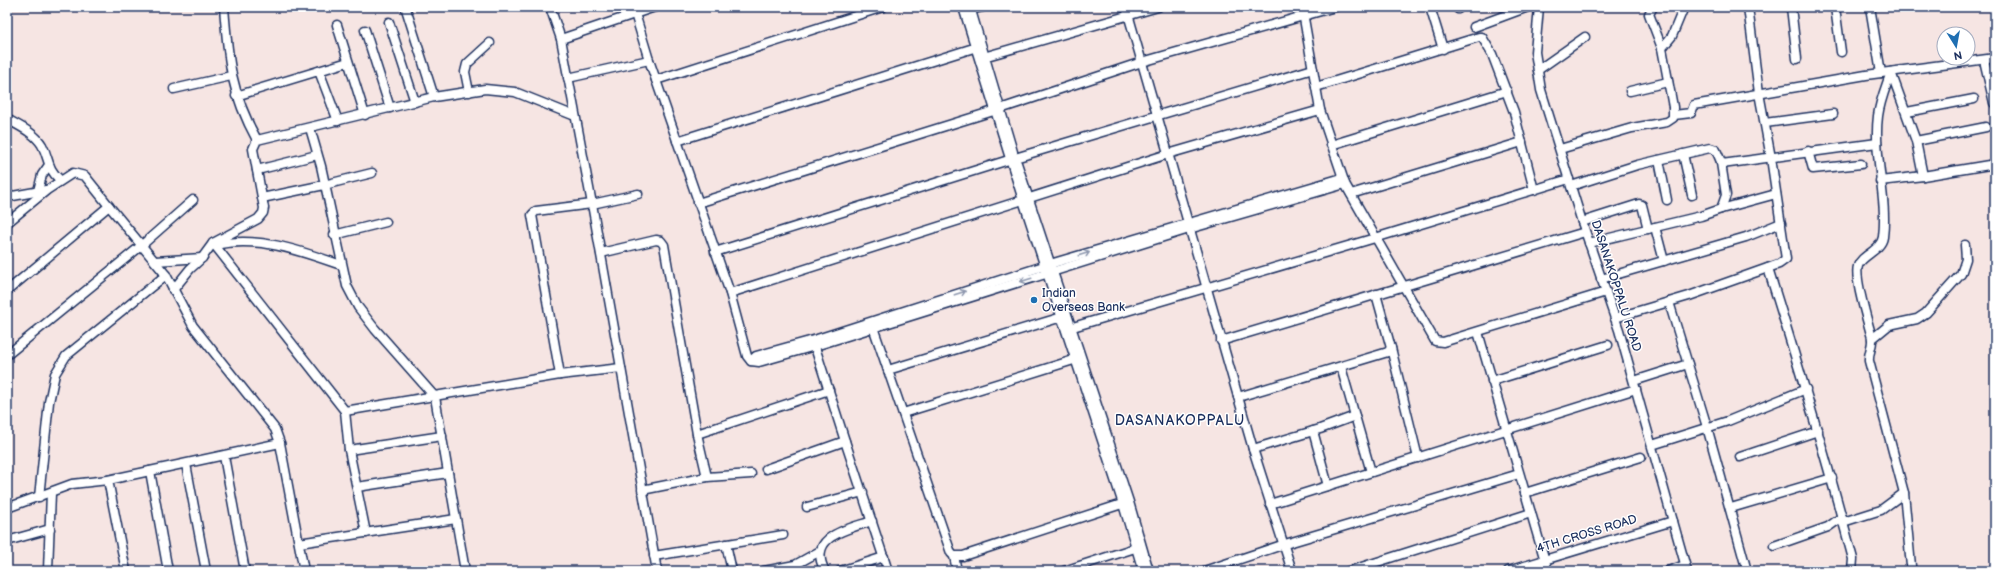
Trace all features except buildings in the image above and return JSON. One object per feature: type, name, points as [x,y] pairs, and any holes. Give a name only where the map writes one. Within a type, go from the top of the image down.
[{"type":"street","points":[[224,7],[231,76],[243,115],[257,140]]},
{"type":"street","points":[[550,7],[561,39],[592,204],[654,556],[655,571]]},
{"type":"street","points":[[561,39],[634,10],[655,7]]},
{"type":"street","points":[[656,80],[883,7]]},
{"type":"street","points":[[983,7],[967,9],[997,110],[1048,269],[1126,503],[1139,547],[1149,571]]},
{"type":"street","points":[[1126,7],[1221,341],[1253,449],[1270,504],[1285,544],[1292,571]]},
{"type":"street","points":[[982,57],[1158,7]]},
{"type":"street","points":[[1302,7],[1320,110],[1344,181],[1375,238],[1435,341],[1443,342],[1478,332],[1606,292]]},
{"type":"street","points":[[698,203],[997,110],[1142,62],[1335,7]]},
{"type":"street","points":[[1430,7],[1443,49]]},
{"type":"street","points":[[1474,27],[1528,7]]},
{"type":"street","name":"DASANAKOPPALU ROAD","points":[[1539,7],[1535,52],[1542,90],[1585,232],[1615,318],[1686,568]]},
{"type":"street","points":[[1560,149],[1632,128],[1667,122],[1673,118],[1674,115],[1662,48],[1649,14],[1652,7]]},
{"type":"street","points":[[1662,48],[1672,36],[1684,7]]},
{"type":"street","points":[[1615,318],[1669,302],[1768,268],[1779,264],[1786,259],[1771,158],[1759,93],[1748,7]]},
{"type":"street","points":[[1791,7],[1797,59]]},
{"type":"street","points":[[1835,7],[1841,52]]},
{"type":"street","points":[[1870,7],[1881,73]]},
{"type":"street","points":[[406,9],[434,97]]},
{"type":"street","points":[[634,10],[649,60],[730,294],[746,356],[751,361],[756,356],[814,343],[874,327],[1048,269]]},
{"type":"street","points":[[389,22],[414,102]]},
{"type":"street","points":[[337,25],[365,115]]},
{"type":"street","points":[[365,30],[390,108]]},
{"type":"street","points":[[1316,87],[1478,37],[1482,38],[1492,54],[1507,91],[1534,190]]},
{"type":"street","points":[[1538,70],[1585,37]]},
{"type":"street","points":[[469,92],[465,72],[466,64],[490,43]]},
{"type":"street","points":[[677,142],[978,46]]},
{"type":"street","points":[[1674,115],[1691,113],[1694,105],[1759,93],[1881,73],[1995,58]]},
{"type":"street","points":[[568,78],[649,60]]},
{"type":"street","points":[[1984,60],[1994,103]]},
{"type":"street","points":[[236,96],[348,62]]},
{"type":"street","points":[[715,252],[1156,115],[1313,69]]},
{"type":"street","points":[[319,71],[338,121]]},
{"type":"street","points":[[1891,72],[1907,112],[1916,141],[1923,176]]},
{"type":"street","points":[[1891,72],[1880,102],[1878,117],[1877,143],[1883,239],[1857,268],[1858,281],[1872,339],[1869,361],[1904,493],[1911,566],[1910,571]]},
{"type":"street","points":[[174,89],[231,76]]},
{"type":"street","points":[[1630,91],[1668,82]]},
{"type":"street","points":[[257,140],[365,115],[434,97],[500,89],[515,92],[575,116]]},
{"type":"street","points":[[1331,145],[1507,91]]},
{"type":"street","points":[[1907,112],[1974,99]]},
{"type":"street","points":[[730,294],[1168,154],[1320,110]]},
{"type":"street","points":[[1765,124],[1833,114]]},
{"type":"street","points":[[7,119],[35,137],[41,144],[52,172],[60,180]]},
{"type":"street","points":[[1916,141],[1986,127]]},
{"type":"street","points":[[310,128],[318,155],[334,235],[347,286],[358,307],[436,397],[465,571]]},
{"type":"street","points":[[173,290],[190,269],[214,244],[258,219],[263,213],[264,208],[253,149],[257,140]]},
{"type":"street","points":[[1351,194],[1522,142]]},
{"type":"street","points":[[1721,163],[1771,158],[1808,151],[1877,143]]},
{"type":"street","points":[[1068,328],[1534,190],[1712,148],[1716,150],[1721,163],[1726,195],[1721,209]]},
{"type":"street","points":[[1808,151],[1813,169],[1861,164]]},
{"type":"street","points":[[1683,154],[1692,195]]},
{"type":"street","points":[[257,170],[318,155]]},
{"type":"street","points":[[1659,160],[1667,200]]},
{"type":"street","points":[[1880,181],[1923,176],[1988,164],[1995,166]]},
{"type":"street","points":[[43,191],[42,175],[48,165]]},
{"type":"street","points":[[7,223],[43,191],[60,180],[73,173],[85,176],[166,274],[193,326],[275,429],[280,443],[304,571]]},
{"type":"street","points":[[262,198],[372,173]]},
{"type":"street","points":[[814,343],[1188,226],[1344,181]]},
{"type":"street","points":[[7,197],[43,191]]},
{"type":"street","points":[[560,375],[532,215],[536,211],[592,204],[638,194]]},
{"type":"street","points":[[1589,243],[1701,216],[1776,194]]},
{"type":"street","points":[[7,355],[142,245],[193,200]]},
{"type":"street","points":[[1582,222],[1639,204],[1642,205],[1664,261]]},
{"type":"street","points":[[7,291],[109,206]]},
{"type":"street","points":[[334,235],[386,222]]},
{"type":"street","points":[[1601,279],[1746,237],[1781,223]]},
{"type":"street","points":[[1221,341],[1402,285],[1585,232]]},
{"type":"street","points":[[601,253],[656,240],[661,241],[664,245],[697,434],[707,477]]},
{"type":"street","points":[[214,244],[232,241],[250,241],[307,253],[341,265]]},
{"type":"street","points":[[214,244],[345,411],[349,450],[366,533]]},
{"type":"street","points":[[1872,339],[1889,325],[1917,319],[1926,313],[1960,274],[1966,259],[1965,245]]},
{"type":"street","points":[[155,261],[202,258]]},
{"type":"street","points":[[1768,268],[1832,478],[1854,564],[1852,571]]},
{"type":"street","points":[[1048,269],[1062,317],[1068,328]]},
{"type":"street","points":[[39,497],[49,402],[55,374],[66,356],[166,274]]},
{"type":"street","points":[[1376,294],[1418,458]]},
{"type":"street","points":[[1669,302],[1731,508],[1747,571]]},
{"type":"street","points":[[888,370],[1062,317]]},
{"type":"street","points":[[874,327],[951,553],[954,556],[957,571]]},
{"type":"street","points":[[1478,332],[1548,571]]},
{"type":"street","points":[[814,343],[888,571]]},
{"type":"street","points":[[1492,381],[1608,345]]},
{"type":"street","points":[[1238,397],[1385,354],[1391,348]]},
{"type":"street","points":[[903,413],[1078,359]]},
{"type":"street","points":[[1270,504],[1508,431],[1688,364]]},
{"type":"street","points":[[1340,367],[1371,472]]},
{"type":"street","points":[[345,411],[436,397],[560,375],[621,368]]},
{"type":"street","points":[[1652,445],[1707,428],[1806,389]]},
{"type":"street","points":[[697,434],[829,390]]},
{"type":"street","points":[[1253,449],[1313,431],[1355,416]]},
{"type":"street","points":[[1313,431],[1328,486]]},
{"type":"street","points":[[1740,456],[1818,431]]},
{"type":"street","points":[[349,450],[442,436]]},
{"type":"street","points":[[766,469],[845,442]]},
{"type":"street","points":[[7,508],[72,484],[108,480],[280,443]]},
{"type":"street","points":[[224,456],[245,571]]},
{"type":"street","points":[[1525,493],[1640,457]]},
{"type":"street","points":[[186,464],[206,571]]},
{"type":"street","points":[[150,471],[168,571]]},
{"type":"street","points":[[357,487],[448,473]]},
{"type":"street","points":[[642,490],[707,477],[751,474]]},
{"type":"street","points":[[1204,571],[1285,544],[1519,474]]},
{"type":"street","points":[[1731,508],[1832,478]]},
{"type":"street","points":[[108,480],[126,571]]},
{"type":"street","points":[[807,507],[863,492]]},
{"type":"street","points":[[46,571],[50,529],[51,493]]},
{"type":"street","points":[[1774,546],[1828,527],[1842,520],[1881,510],[1889,506],[1904,493]]},
{"type":"street","points":[[954,556],[963,556],[1126,503]]},
{"type":"street","points":[[1349,571],[1531,513]]},
{"type":"street","points":[[299,543],[456,519]]},
{"type":"street","points":[[764,571],[795,565],[820,552],[825,541],[832,535],[872,520]]},
{"type":"street","name":"4TH CROSS ROAD","points":[[1508,571],[1673,521]]},
{"type":"street","points":[[7,541],[50,529]]},
{"type":"street","points":[[654,556],[783,536]]},
{"type":"street","points":[[726,544],[732,571]]},
{"type":"street","points":[[1064,571],[1139,547]]},
{"type":"street","points":[[1139,547],[1143,571]]},
{"type":"street","points":[[820,552],[825,571]]},
{"type":"street","points":[[840,571],[884,557]]},
{"type":"street","points":[[1668,571],[1686,568]]},
{"type":"place","name":"Indian Overseas Bank","points":[[1034,300]]},
{"type":"district","name":"DASANAKOPPALU","points":[[1180,420]]}]
